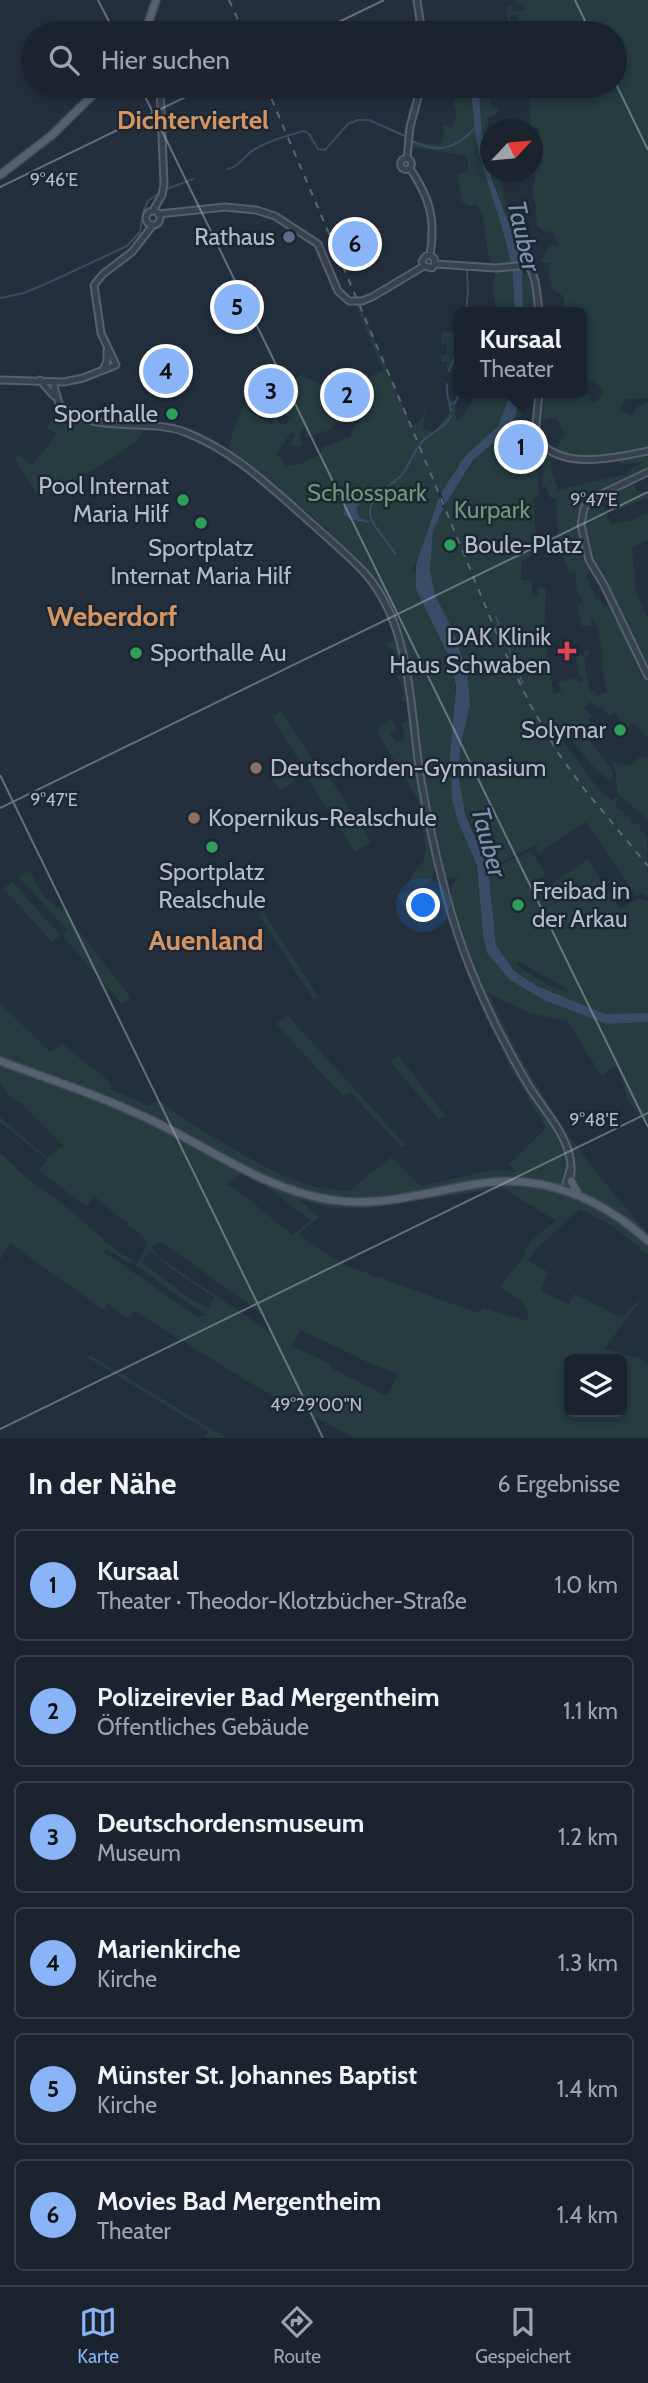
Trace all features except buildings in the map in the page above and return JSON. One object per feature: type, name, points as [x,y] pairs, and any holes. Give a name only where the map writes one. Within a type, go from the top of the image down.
[{"type":"main road","points":[[150,21],[156,0]]},
{"type":"main road","points":[[0,176],[52,135],[90,98]]},
{"type":"main road","points":[[0,1061],[139,1114],[272,1183],[314,1197],[347,1202],[378,1202],[484,1183],[539,1184],[578,1195],[614,1213],[648,1241]]},
{"type":"main road","points":[[571,1181],[578,1195]]},
{"type":"street","points":[[417,0],[420,21]]},
{"type":"street","points":[[56,398],[59,385],[64,382],[116,365],[107,350],[98,321],[93,285],[132,252],[157,214],[164,184],[165,161],[161,98]]},
{"type":"street","points":[[418,98],[410,127],[407,158],[403,159],[400,165],[404,170],[410,168],[424,189],[431,209],[433,240],[430,255]]},
{"type":"street","points":[[151,224],[147,215],[169,215],[225,207],[256,210],[275,216],[318,244],[342,296],[349,301],[372,297],[424,265]]},
{"type":"street","points":[[430,255],[435,258],[435,264]]},
{"type":"street","points":[[424,265],[424,257],[430,255]]},
{"type":"street","points":[[424,265],[430,268],[435,264],[496,268],[527,265],[531,268],[538,307]]},
{"type":"street","points":[[103,370],[107,361],[107,350]]},
{"type":"street","points":[[0,380],[64,382]]},
{"type":"street","points":[[40,380],[63,408],[84,419],[176,429],[223,450],[255,472],[359,566],[373,582],[396,629],[402,653],[422,786],[457,931],[489,1012],[523,1076],[564,1141],[572,1167],[571,1181],[566,1191]]},
{"type":"street","points":[[51,391],[53,382]]},
{"type":"street","points":[[53,382],[56,398]]},
{"type":"street","points":[[539,398],[535,436],[546,447],[566,457],[597,460],[648,451]]},
{"type":"street","points":[[648,472],[591,499],[584,508],[581,525],[589,560],[604,584],[648,676]]},
{"type":"street","points":[[566,1191],[572,1167]]},
{"type":"green space","name":"Kurpark","points":[[516,0],[648,0],[648,398],[625,399],[620,410],[632,416],[638,406],[648,402],[648,451],[601,458],[554,452],[550,466],[558,490],[626,474],[645,462],[620,464],[619,459],[648,454],[648,470],[629,481],[638,492],[648,492],[648,497],[621,509],[616,507],[609,492],[598,497],[611,524],[632,520],[648,513],[648,540],[632,547],[636,593],[648,619],[648,739],[634,723],[627,728],[614,712],[609,716],[601,706],[598,709],[590,702],[584,708],[593,715],[588,719],[596,733],[588,739],[609,765],[614,776],[609,780],[594,768],[559,716],[565,730],[548,737],[552,742],[558,735],[600,791],[612,801],[615,798],[619,800],[615,803],[616,808],[624,811],[624,815],[632,818],[631,823],[637,823],[640,830],[647,835],[648,898],[643,893],[636,896],[586,822],[541,851],[540,855],[536,849],[538,844],[497,865],[531,851],[546,875],[530,885],[542,902],[538,894],[588,859],[620,909],[637,899],[648,901],[648,1013],[605,1014],[537,986],[514,971],[496,945],[488,869],[462,801],[458,773],[470,704],[464,658],[435,595],[430,570],[433,531],[438,517],[473,460],[507,432],[521,398],[526,398],[525,407],[521,407],[520,411],[521,418],[517,417],[514,434],[510,436],[511,460],[539,461],[538,496],[533,497],[537,547],[527,560],[522,560],[521,580],[531,581],[533,596],[538,596],[539,587],[546,588],[544,636],[554,695],[563,690],[558,682],[577,678],[578,682],[583,681],[582,676],[579,676],[576,659],[579,655],[584,656],[588,649],[589,653],[584,660],[590,691],[595,691],[597,696],[607,692],[597,626],[587,611],[593,625],[582,627],[576,600],[579,605],[583,603],[577,593],[575,571],[569,572],[561,550],[554,550],[554,542],[558,541],[556,498],[550,498],[543,485],[541,455],[546,447],[554,451],[565,435],[556,417],[549,417],[543,422],[543,406],[538,405],[539,398],[587,398],[587,394],[590,394],[588,400],[594,403],[603,392],[595,381],[587,381],[587,307],[565,307],[563,296],[552,288],[548,268],[551,263],[541,262],[550,245],[558,245],[553,231],[546,232],[538,227],[535,214],[536,205],[532,193],[534,182],[543,182],[543,119],[530,119],[530,98],[627,98],[627,21],[519,21],[518,15],[509,15],[511,21],[508,21],[507,7],[512,6],[513,11],[525,10],[524,4],[517,3]],"holes":[[[592,565],[599,575],[596,580],[609,604],[605,607],[600,599],[597,600],[586,576],[591,573],[589,567]],[[520,962],[568,992],[547,985],[516,965]]]},
{"type":"green space","points":[[455,98],[472,98],[474,126],[480,152],[480,182],[488,182],[505,232],[512,268],[515,307],[495,307],[493,283],[496,268],[488,253],[484,221],[477,205],[469,206],[462,202],[457,174],[469,172],[467,156],[411,147],[411,138],[416,142],[442,143],[445,131],[443,125],[452,128],[457,108],[453,107]]},
{"type":"green space","points":[[479,98],[490,98],[491,106],[499,110],[481,119]]},
{"type":"green space","points":[[494,182],[501,182],[508,211],[520,212],[528,265],[521,263]]},
{"type":"green space","points":[[522,268],[525,277],[527,272],[529,273],[532,285],[535,283],[539,286],[545,307],[523,307]]},
{"type":"green space","name":"Schlosspark","points":[[354,301],[358,301],[411,426],[420,421],[426,409],[423,429],[434,432],[449,413],[450,399],[455,403],[456,421],[460,420],[474,398],[509,398],[498,426],[465,456],[441,493],[436,484],[439,497],[419,557],[410,573],[415,570],[421,598],[451,660],[455,692],[450,766],[452,795],[465,837],[461,840],[466,839],[477,865],[495,964],[587,1016],[607,1024],[648,1022],[648,1126],[628,1100],[617,1065],[602,1076],[567,1021],[530,1013],[489,994],[539,1090],[601,1178],[648,1233],[648,1255],[613,1226],[580,1209],[537,1248],[528,1260],[548,1272],[541,1291],[569,1304],[574,1294],[622,1318],[648,1290],[604,1349],[623,1354],[564,1354],[564,1417],[627,1417],[627,1355],[639,1358],[648,1365],[648,1438],[354,1438],[252,1384],[134,1311],[129,1319],[108,1304],[104,1310],[10,1243],[0,1260],[0,1153],[29,1180],[69,1209],[118,1252],[132,1260],[132,1264],[106,1249],[104,1252],[198,1317],[205,1315],[136,1266],[147,1245],[141,1235],[94,1196],[86,1207],[38,1170],[47,1160],[0,1122],[0,1117],[47,1158],[64,1146],[0,1084],[0,1003],[50,1052],[63,1043],[106,1079],[112,1085],[110,1089],[149,1106],[159,1100],[192,1124],[256,1162],[316,1187],[349,1191],[391,1157],[420,1186],[494,1170],[517,1172],[509,1164],[546,1128],[509,1065],[484,1014],[441,903],[429,897],[407,912],[397,894],[437,888],[443,892],[452,914],[451,886],[459,876],[443,880],[431,832],[429,836],[436,868],[430,883],[413,888],[416,883],[409,885],[412,874],[424,860],[426,849],[418,800],[376,730],[392,718],[396,730],[389,732],[396,742],[405,740],[402,723],[409,719],[407,702],[401,701],[404,697],[400,678],[396,680],[401,673],[398,658],[392,648],[388,649],[387,643],[399,638],[378,590],[326,537],[328,530],[263,480],[228,448],[241,409],[255,386],[264,379],[277,381],[271,388],[268,385],[247,407],[253,414],[271,424],[276,417],[280,425],[287,425],[289,417],[281,413],[285,406],[281,405],[280,394],[301,374],[351,401],[356,397],[349,420],[345,418],[342,424],[337,422],[329,430],[304,438],[307,429],[302,428],[299,439],[303,441],[302,445],[297,447],[290,444],[295,434],[291,432],[277,453],[284,459],[286,466],[303,463],[321,455],[321,448],[350,437],[354,426],[359,423],[367,378],[383,371]],"holes":[[[242,1173],[268,1188],[311,1221],[292,1235],[235,1188],[227,1185]],[[505,1189],[556,1221],[532,1240],[525,1255],[500,1287],[522,1301],[529,1316],[527,1321],[484,1308],[475,1312],[373,1276],[352,1268],[298,1234],[319,1217],[298,1199],[330,1208],[369,1208]],[[161,1241],[269,1319],[268,1331],[156,1255],[152,1247]],[[150,1251],[170,1268],[214,1297],[209,1308],[189,1298],[142,1262]],[[301,1330],[398,1374],[388,1395],[292,1346]]]},
{"type":"green space","points":[[454,331],[454,365],[451,368],[446,367],[447,362],[442,362],[440,356],[447,354],[447,344],[442,345],[441,337],[444,332]]},
{"type":"green space","points":[[59,412],[87,422],[142,430],[141,437],[98,467],[58,489],[37,495],[14,458],[20,455],[32,466],[57,434],[46,428]]},
{"type":"green space","points":[[281,711],[318,768],[307,774],[272,717]]},
{"type":"green space","points":[[641,756],[648,758],[648,820],[617,793],[616,773],[611,761],[629,766]]},
{"type":"green space","points":[[292,761],[302,776],[280,790],[270,775]]},
{"type":"green space","points":[[322,766],[371,842],[355,852],[306,776]]},
{"type":"green space","points":[[30,870],[44,896],[70,916],[131,998],[122,1004],[62,935],[68,931],[19,877]]},
{"type":"green space","points":[[12,881],[61,936],[52,942],[4,889],[0,891]]},
{"type":"green space","points":[[263,911],[318,997],[314,1000],[258,914]]},
{"type":"green space","points":[[288,1016],[406,1145],[402,1148],[350,1092],[343,1096],[276,1024]]},
{"type":"green space","points":[[398,1055],[445,1115],[439,1120],[390,1061]]},
{"type":"green space","points":[[90,1355],[227,1438],[204,1438],[208,1431],[87,1357]]},
{"type":"water","points":[[472,98],[479,98],[480,157],[475,131]]},
{"type":"water","points":[[488,182],[493,182],[521,263],[511,264]]},
{"type":"water","points":[[512,268],[522,268],[523,307],[515,307]]},
{"type":"water","points":[[509,398],[521,398],[507,432],[473,460],[445,505],[441,493],[465,456],[498,426]]},
{"type":"water","points":[[371,489],[382,489],[366,495],[356,508],[360,518],[372,523],[352,520],[344,515],[344,505]]},
{"type":"water","points":[[439,497],[443,509],[433,531],[430,570],[435,595],[453,631],[467,670],[470,704],[458,773],[465,813],[488,869],[496,945],[514,971],[537,986],[605,1014],[648,1013],[648,1022],[607,1024],[544,1000],[510,980],[487,953],[477,865],[458,822],[452,799],[450,755],[456,687],[452,663],[416,589],[416,565]]},
{"type":"waterway","points":[[228,169],[260,146],[304,131],[309,134],[318,149],[325,150],[348,124],[358,120],[369,120],[405,136]]},
{"type":"waterway","points":[[412,141],[430,147],[446,147],[461,141],[475,128]]},
{"type":"waterway","points":[[167,189],[193,179]]},
{"type":"waterway","points":[[143,212],[148,201],[158,194]]},
{"type":"waterway","points":[[0,298],[24,293],[127,246],[140,232],[142,220]]},
{"type":"waterway","points":[[466,307],[467,271]]},
{"type":"waterway","points":[[449,371],[454,358]]},
{"type":"waterway","points":[[447,384],[451,411]]},
{"type":"waterway","points":[[451,404],[457,398]]},
{"type":"waterway","points":[[395,554],[373,523],[371,506],[378,495],[399,478],[423,441],[451,416]]},
{"type":"waterway","points":[[496,617],[523,683]]},
{"type":"railway","points":[[229,0],[239,21]]},
{"type":"railway","points":[[271,98],[501,644],[530,704],[558,753],[648,866]]},
{"type":"place","name":"Rathaus","points":[[289,237]]},
{"type":"place","name":"Movies Bad Mergentheim","points":[[355,244]]},
{"type":"place","name":"Münster St. Johannes Baptist","points":[[237,307]]},
{"type":"place","name":"Marienkirche","points":[[166,371]]},
{"type":"place","name":"Deutschordensmuseum","points":[[271,391]]},
{"type":"place","name":"Polizeirevier Bad Mergentheim","points":[[347,395]]},
{"type":"place","name":"Sporthalle","points":[[172,414]]},
{"type":"place","name":"Kursaal","points":[[521,447]]},
{"type":"place","name":"Pool Internat Maria Hilf","points":[[183,500]]},
{"type":"place","name":"Sportplatz Internat Maria Hilf","points":[[201,523]]},
{"type":"place","name":"Boule-Platz","points":[[450,545]]},
{"type":"place","name":"DAK Klinik Haus Schwaben","points":[[567,651]]},
{"type":"place","name":"Sporthalle Au","points":[[136,653]]},
{"type":"place","name":"Solymar","points":[[620,730]]},
{"type":"place","name":"Deutschorden-Gymnasium","points":[[256,768]]},
{"type":"place","name":"Kopernikus-Realschule","points":[[194,818]]},
{"type":"place","name":"Sportplatz Realschule","points":[[212,847]]},
{"type":"place","name":"Freibad in der Arkau","points":[[518,905]]},
{"type":"district","name":"Dichterviertel","points":[[193,120]]},
{"type":"district","name":"Weberdorf","points":[[112,616]]},
{"type":"district","name":"Auenland","points":[[206,940]]},
{"type":"water label","name":"Tauber","points":[[524,236]]},
{"type":"water label","name":"Tauber","points":[[489,842]]}]
